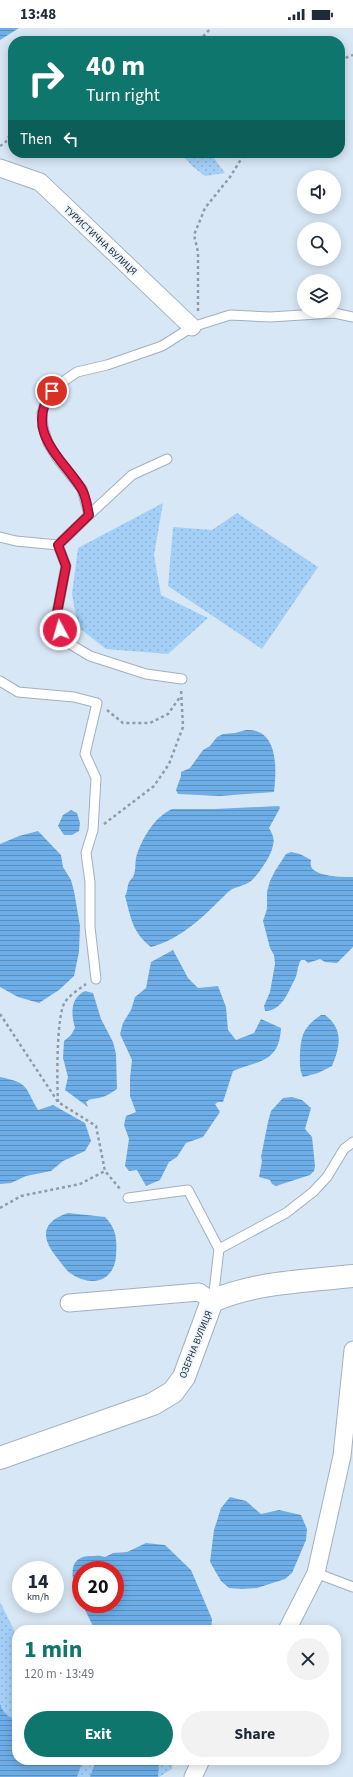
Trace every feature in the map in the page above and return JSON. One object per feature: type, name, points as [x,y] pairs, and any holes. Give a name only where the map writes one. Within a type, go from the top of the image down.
[{"type":"street","name":"ТУРИСТИЧНА ВУЛИЦЯ","points":[[0,168],[40,182],[192,327]]},
{"type":"street","name":"ОЗЕРНА ВУЛИЦЯ","points":[[0,1458],[153,1404],[173,1392],[184,1377],[212,1301],[230,1294],[264,1285],[353,1276]]},
{"type":"street","points":[[69,1303],[199,1292],[212,1301]]},
{"type":"street","points":[[290,1625],[316,1573],[348,1457],[353,1350]]},
{"type":"street","points":[[193,1777],[198,1765]]},
{"type":"lane","points":[[89,515],[82,489],[58,459],[48,443],[42,413],[46,400],[52,391],[61,383],[77,372],[162,346],[192,327],[230,315],[270,317],[334,313],[353,317]]},
{"type":"lane","points":[[0,537],[16,542],[58,545],[132,475],[167,459]]},
{"type":"lane","points":[[58,545],[66,566],[57,613],[60,630],[70,644],[90,656],[146,674],[182,679]]},
{"type":"lane","points":[[0,681],[18,692],[74,697],[97,703],[85,754],[96,778],[93,830],[86,853],[90,882],[90,927],[96,979]]},
{"type":"lane","points":[[219,1248],[286,1213],[313,1192],[327,1177],[344,1149],[353,1142]]},
{"type":"lane","points":[[128,1198],[188,1190],[219,1248],[212,1301]]},
{"type":"lane","points":[[316,1573],[353,1587]]},
{"type":"path","points":[[204,36],[211,28]]},
{"type":"path","points":[[0,146],[5,143],[8,138]]},
{"type":"path","points":[[192,327],[199,308],[198,252],[194,235],[204,208],[230,177],[242,158]]},
{"type":"path","points":[[93,830],[114,818],[154,786],[169,764],[182,727],[180,697],[182,679]]},
{"type":"path","points":[[97,703],[123,723],[150,723],[168,714],[180,697]]},
{"type":"path","points":[[59,1103],[57,1086],[58,1029],[64,1003],[79,988],[96,979]]},
{"type":"path","points":[[0,1014],[59,1103],[96,1126],[105,1171],[128,1198]]},
{"type":"path","points":[[0,1208],[21,1196],[80,1184],[105,1171]]},
{"type":"shaded area","points":[[0,28],[19,28],[0,40]]},
{"type":"shaded area","points":[[185,158],[214,158],[225,173],[205,176],[192,166]]},
{"type":"shaded area","points":[[163,503],[154,555],[161,595],[208,618],[168,654],[106,649],[78,627],[72,594],[78,548]]},
{"type":"shaded area","points":[[237,513],[318,567],[262,649],[168,586],[173,527],[212,530]]},
{"type":"shaded area","points":[[246,730],[257,731],[264,735],[270,742],[275,761],[274,792],[220,796],[178,794],[176,790],[181,772],[190,768],[203,750],[210,746],[217,737],[223,734]]},
{"type":"shaded area","points":[[279,806],[280,808],[269,828],[274,843],[272,849],[261,870],[254,878],[248,883],[230,891],[183,932],[151,947],[136,930],[125,896],[129,882],[134,875],[136,858],[141,844],[154,823],[172,809]]},
{"type":"shaded area","points":[[71,810],[77,813],[80,823],[79,831],[72,835],[64,835],[58,826],[63,815]]},
{"type":"shaded area","points":[[38,831],[61,855],[63,867],[71,880],[74,891],[80,926],[79,952],[74,976],[59,990],[39,1003],[18,997],[0,987],[0,844],[19,836]]},
{"type":"shaded area","points":[[291,852],[300,854],[311,860],[313,870],[330,876],[353,877],[353,947],[337,963],[325,962],[320,959],[308,963],[305,960],[301,960],[295,979],[284,1000],[276,1008],[265,1011],[264,1006],[270,992],[275,964],[274,955],[270,948],[263,921],[267,909],[267,892],[275,871],[286,854]]},
{"type":"shaded area","points":[[173,950],[188,978],[198,988],[218,986],[226,1007],[228,1030],[236,1040],[254,1033],[261,1019],[281,1028],[280,1039],[277,1048],[267,1058],[260,1062],[233,1071],[223,1102],[218,1102],[215,1104],[220,1112],[203,1137],[186,1143],[177,1157],[169,1162],[160,1180],[146,1186],[137,1170],[129,1171],[125,1166],[129,1139],[124,1125],[126,1116],[136,1112],[130,1096],[132,1060],[120,1034],[123,1023],[131,1010],[135,997],[146,988],[151,962]]},
{"type":"shaded area","points":[[85,991],[93,993],[101,1019],[113,1042],[116,1054],[117,1089],[104,1097],[92,1099],[86,1102],[88,1107],[65,1090],[68,1077],[63,1058],[64,1041],[71,1035],[75,1028],[72,1012],[74,1002],[80,994]]},
{"type":"shaded area","points":[[321,1015],[325,1015],[331,1020],[338,1032],[339,1039],[337,1052],[332,1066],[318,1073],[303,1077],[300,1063],[301,1042],[307,1027]]},
{"type":"shaded area","points":[[0,1077],[16,1081],[25,1087],[38,1110],[53,1105],[85,1123],[91,1141],[85,1151],[63,1161],[51,1171],[26,1176],[11,1183],[0,1184]]},
{"type":"shaded area","points":[[292,1097],[302,1100],[311,1108],[305,1129],[312,1137],[315,1166],[314,1171],[310,1175],[276,1186],[272,1184],[270,1180],[259,1177],[262,1161],[261,1157],[271,1111],[283,1098]]},
{"type":"shaded area","points":[[68,1213],[105,1217],[112,1226],[116,1240],[116,1257],[114,1266],[105,1277],[93,1281],[78,1277],[70,1273],[52,1252],[46,1238],[48,1226],[52,1221]]},
{"type":"shaded area","points":[[230,1497],[246,1501],[261,1514],[279,1510],[301,1515],[307,1529],[306,1540],[292,1573],[285,1579],[257,1588],[242,1589],[229,1588],[221,1581],[210,1562],[214,1530],[221,1508]]},
{"type":"shaded area","points":[[146,1543],[165,1545],[191,1570],[212,1619],[211,1625],[92,1625],[86,1613],[124,1613],[124,1561],[77,1561],[81,1558],[89,1556],[105,1557],[113,1553],[127,1552]]},
{"type":"shaded area","points":[[0,1602],[12,1626],[12,1765],[172,1765],[172,1769],[159,1777],[0,1777]]},
{"type":"shaded area","points":[[0,1704],[6,1714],[12,1718],[12,1765],[81,1765],[77,1777],[0,1777]]},
{"type":"shaded area","points":[[94,1765],[159,1765],[158,1777],[90,1777]]},
{"type":"route","points":[[52,391],[46,400],[42,413],[43,427],[48,443],[58,459],[82,489],[89,515],[58,545],[66,566],[57,613],[60,630]]}]
